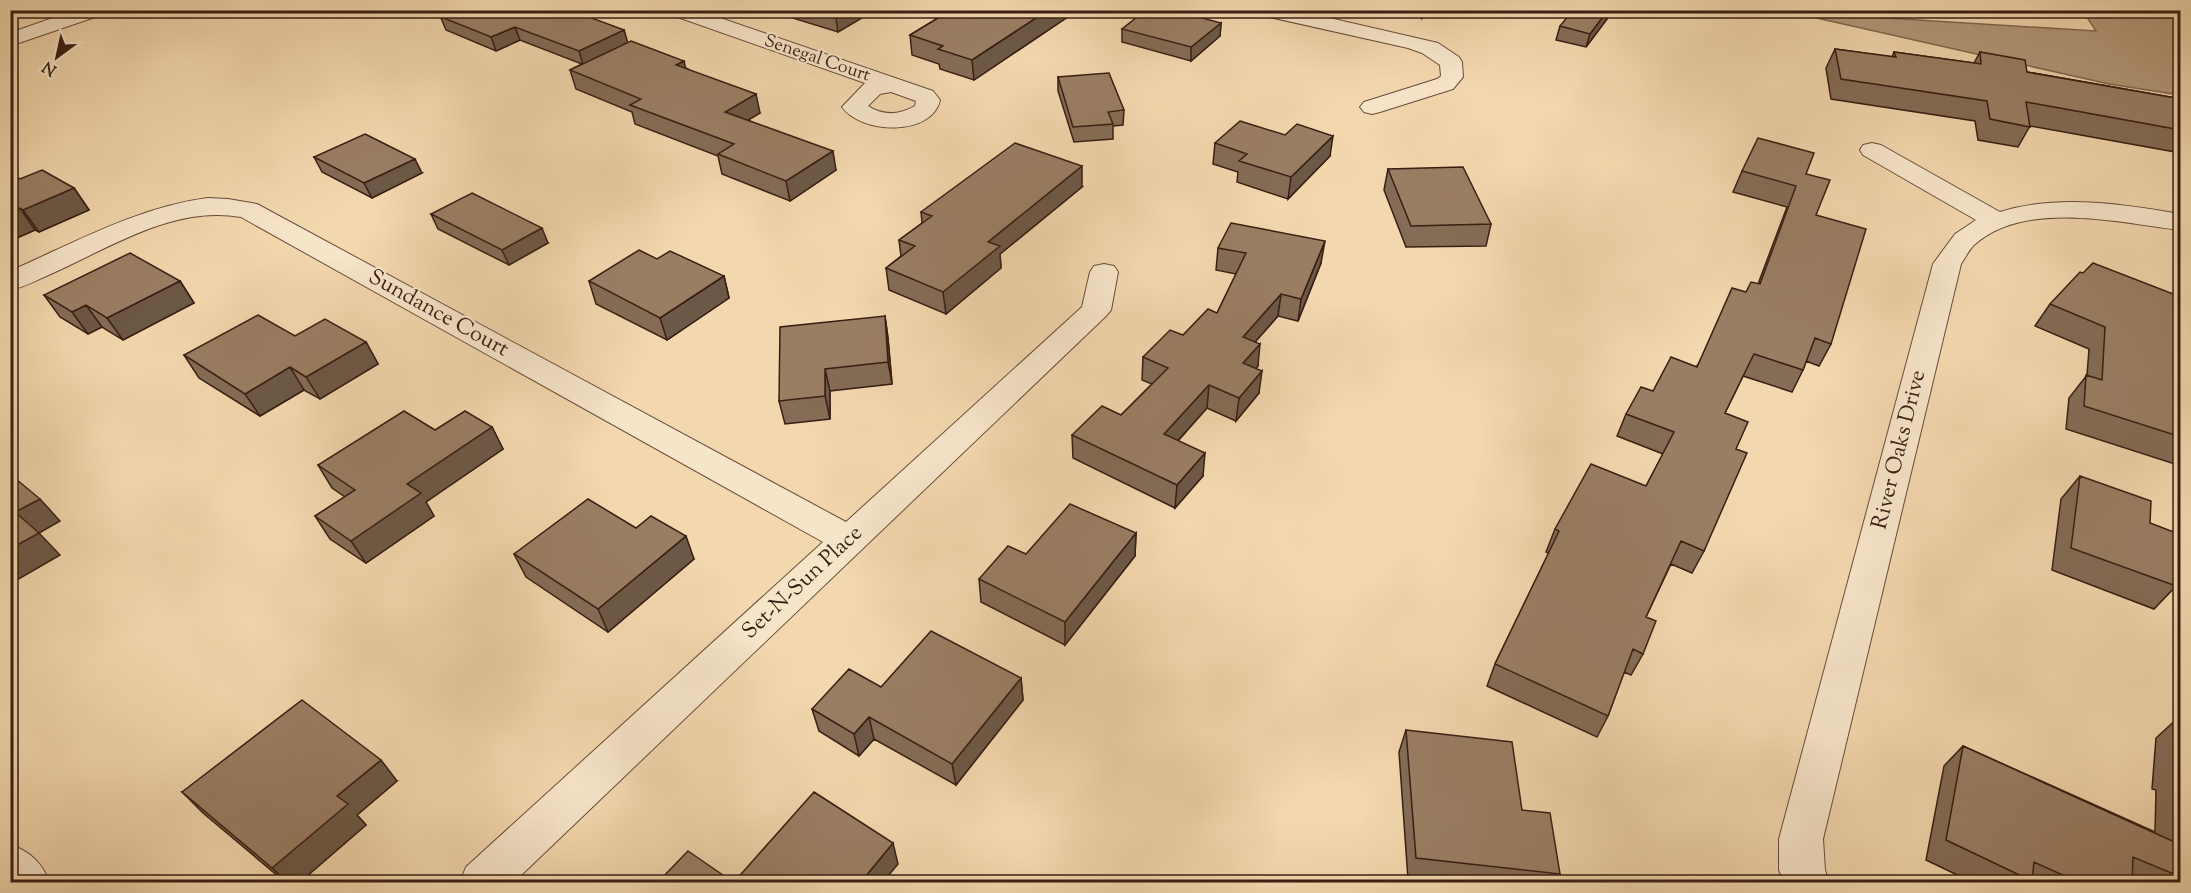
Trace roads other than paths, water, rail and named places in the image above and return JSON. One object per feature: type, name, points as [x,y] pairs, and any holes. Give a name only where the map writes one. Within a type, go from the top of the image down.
[{"type":"street","points":[[10,40],[97,10]]},
{"type":"street","name":"Senegal Court","points":[[675,10],[891,85]]},
{"type":"street","points":[[1265,10],[1414,43],[1443,54],[1451,62],[1452,77],[1445,84],[1372,107]]},
{"type":"street","points":[[1872,150],[1997,221]]},
{"type":"street","name":"Sundance Court","points":[[10,282],[162,215],[210,206],[232,206],[248,210],[849,540]]},
{"type":"street","name":"River Oaks Drive","points":[[1806,882],[1802,870],[1801,839],[1947,264],[1959,243],[1969,234],[1997,221],[2026,214],[2069,210],[2145,216],[2181,222]]},
{"type":"street","name":"Set-N-Sun Place","points":[[482,882],[1096,310],[1104,272]]},
{"type":"street","points":[[10,865],[27,882]]}]
